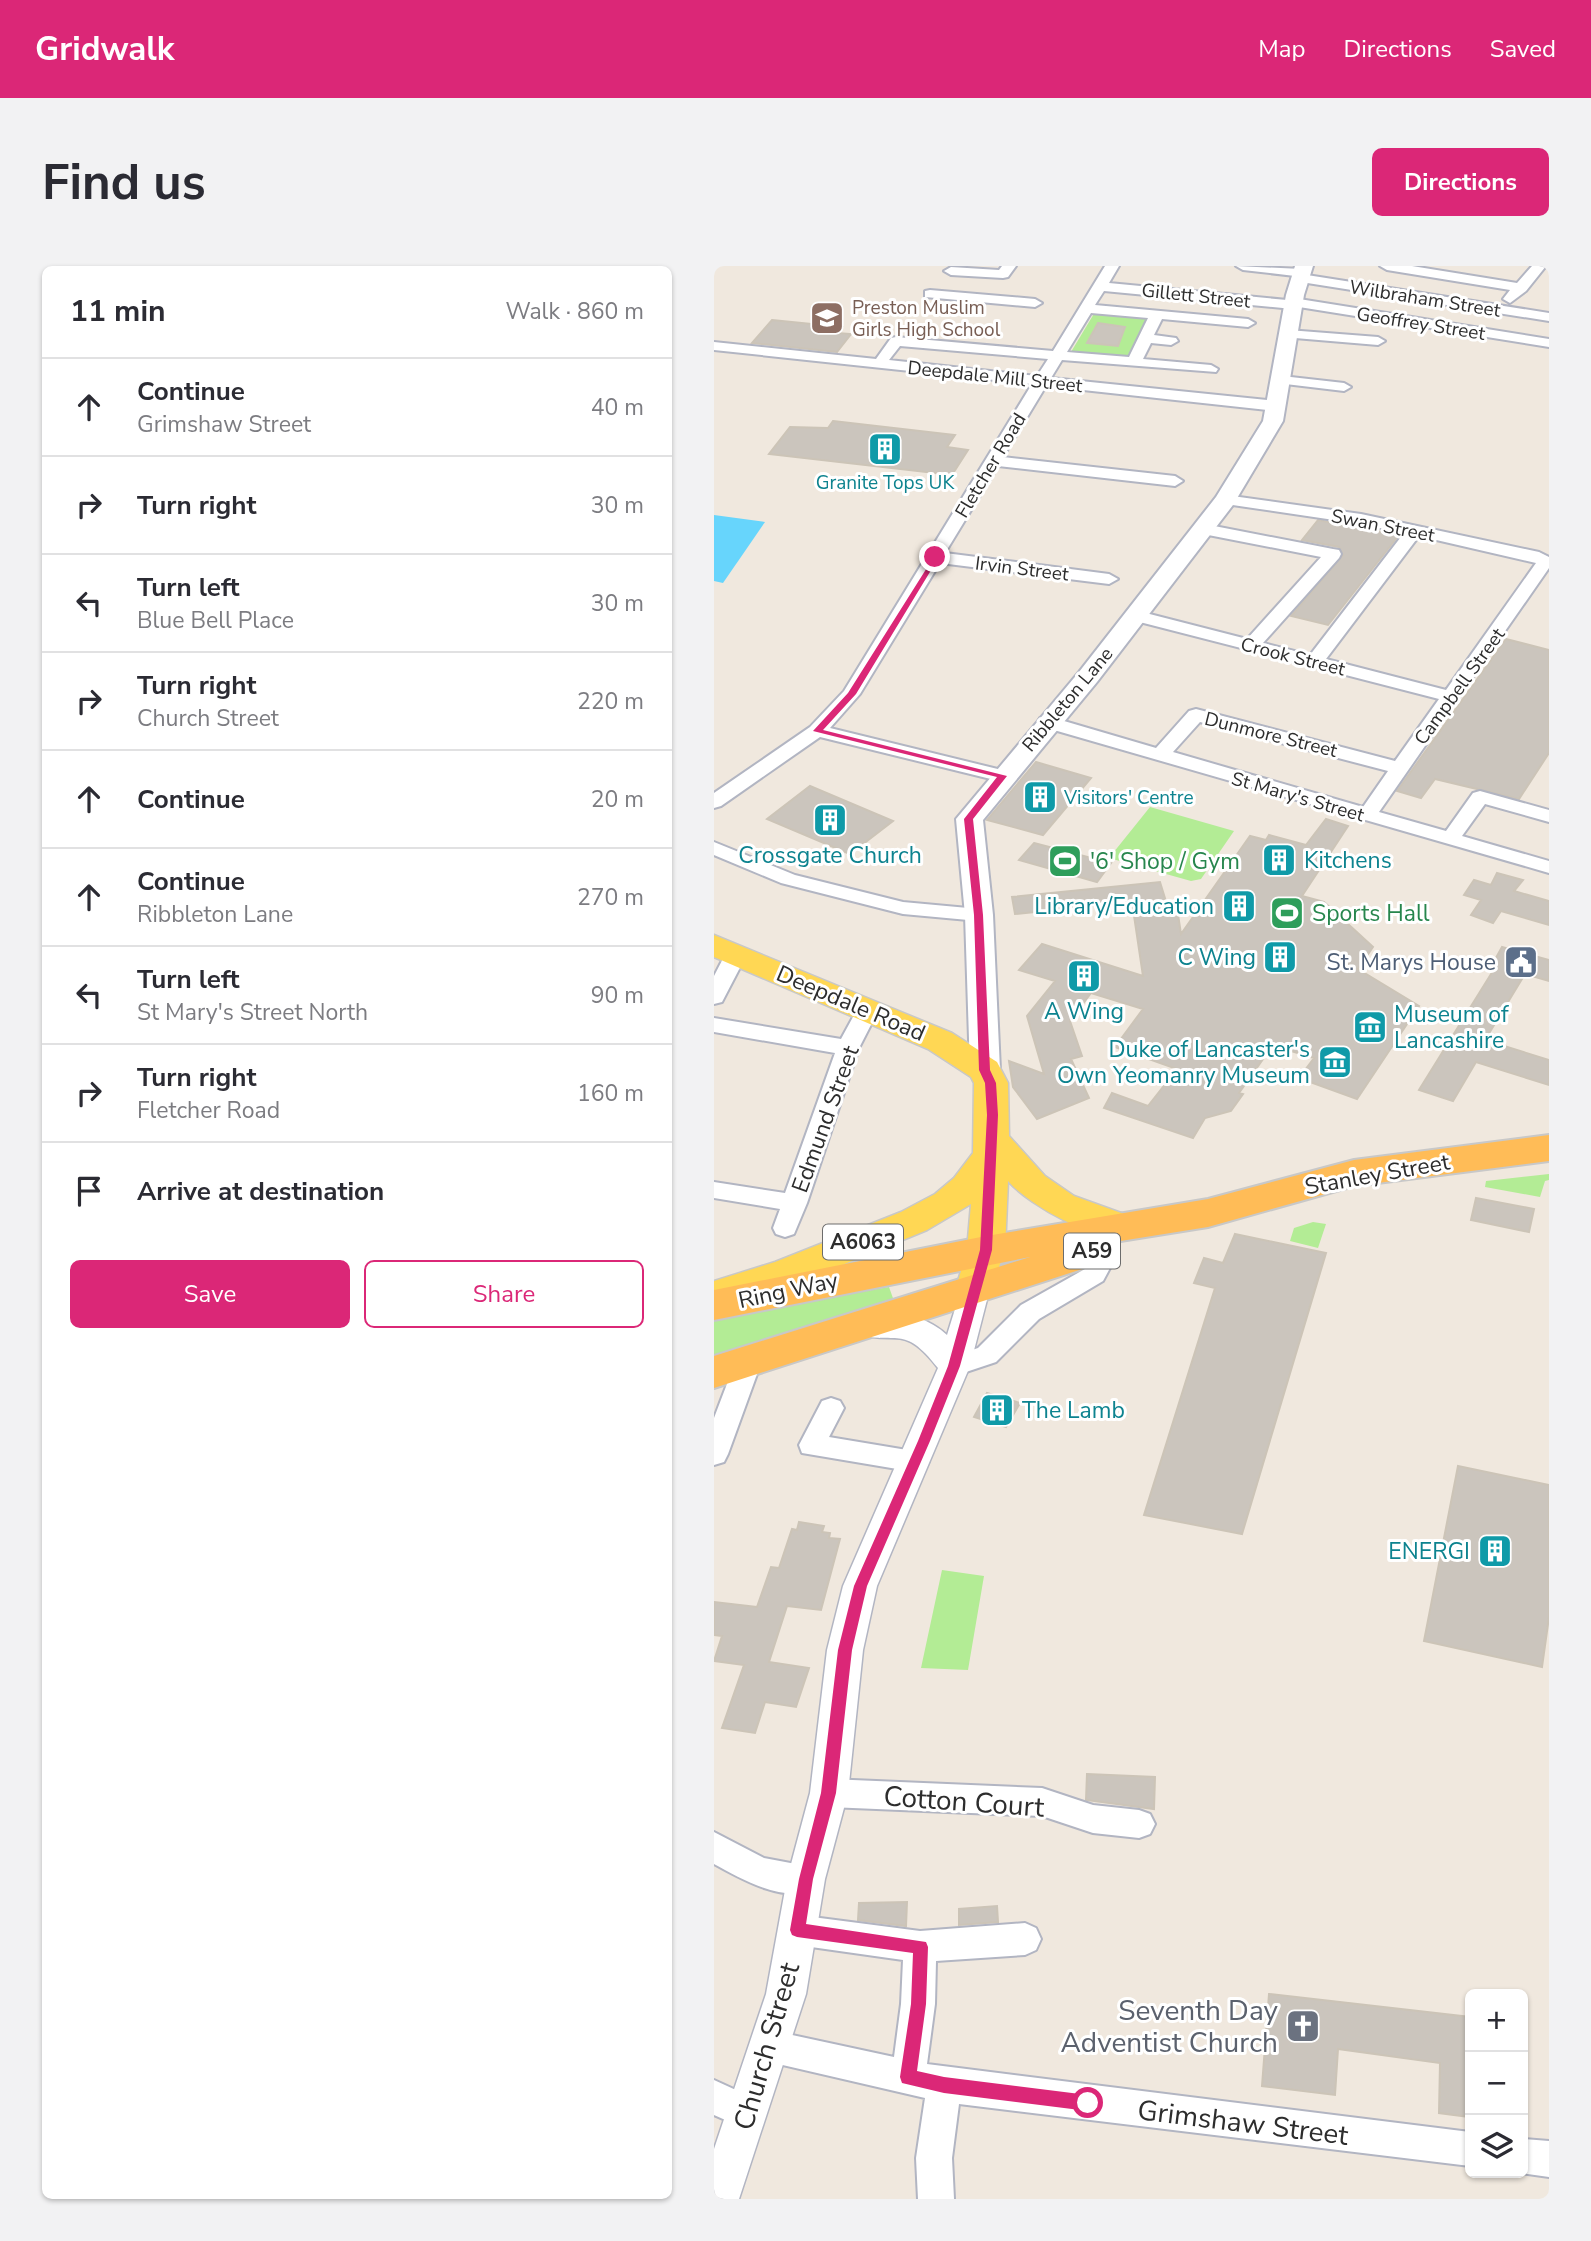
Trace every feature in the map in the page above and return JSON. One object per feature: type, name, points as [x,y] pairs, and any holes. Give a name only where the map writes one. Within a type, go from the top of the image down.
[{"type":"highway","name":"Stanley Street","points":[[986,1250],[1142,1237],[1208,1213],[1354,1173],[1549,1148]]},
{"type":"highway","name":"Stanley Street","points":[[975,1288],[1108,1239]]},
{"type":"highway","name":"Ring Way","points":[[714,1305],[986,1250]]},
{"type":"highway","name":"A59","points":[[731,1368],[975,1288]]},
{"type":"main road","name":"Ribbleton Lane","points":[[975,1288],[986,1250],[991,1083],[985,1070],[979,915],[969,819],[1088,677],[1225,500],[1273,421],[1293,304],[1302,272]]},
{"type":"main road","name":"Deepdale Road","points":[[725,949],[940,1041],[985,1070]]},
{"type":"main road","points":[[940,1041],[965,1036],[983,1020]]},
{"type":"main road","points":[[990,1147],[1032,1185],[1108,1239]]},
{"type":"main road","name":"A6063","points":[[714,1295],[788,1272],[914,1221],[948,1203],[967,1187],[990,1147]]},
{"type":"street","name":"Fletcher Road","points":[[714,802],[817,731],[852,694],[1040,380],[1112,266]]},
{"type":"street","name":"Wilbraham Street","points":[[1243,266],[1302,272],[1549,317]]},
{"type":"street","points":[[1387,266],[1528,284]]},
{"type":"street","points":[[1484,333],[1501,309],[1528,284],[1539,266]]},
{"type":"street","points":[[1009,272],[949,267],[930,294],[1035,303]]},
{"type":"street","name":"Gillett Street","points":[[1099,286],[1293,304]]},
{"type":"street","name":"Geoffrey Street","points":[[1293,304],[1549,343]]},
{"type":"street","points":[[1086,308],[1248,323]]},
{"type":"street","points":[[1134,362],[1156,317]]},
{"type":"street","points":[[1288,334],[1378,341]]},
{"type":"street","points":[[1145,338],[1171,341]]},
{"type":"street","points":[[880,363],[896,341],[1211,369]]},
{"type":"street","name":"Deepdale Mill Street","points":[[714,346],[1276,406]]},
{"type":"street","points":[[1282,380],[1344,387]]},
{"type":"street","points":[[992,461],[1175,481]]},
{"type":"street","name":"Swan Street","points":[[1225,500],[1361,519],[1539,557]]},
{"type":"street","points":[[1204,529],[1333,554],[1251,645]]},
{"type":"street","points":[[1316,660],[1415,530]]},
{"type":"street","name":"Irvin Street","points":[[935,557],[1109,579]]},
{"type":"street","name":"Campbell Street","points":[[1367,815],[1545,562],[1539,557]]},
{"type":"street","name":"Crook Street","points":[[1135,615],[1452,697]]},
{"type":"street","name":"Dunmore Street","points":[[1158,756],[1196,715],[1400,768]]},
{"type":"street","name":"St Mary's Street","points":[[1048,722],[1549,867]]},
{"type":"street","points":[[817,731],[1003,776]]},
{"type":"street","points":[[1450,839],[1480,797],[1549,816]]},
{"type":"street","points":[[714,848],[788,879],[903,908],[979,915]]},
{"type":"street","points":[[714,997],[725,949]]},
{"type":"street","name":"Edmund Street","points":[[785,1228],[848,1048],[867,1011]]},
{"type":"street","points":[[714,1025],[848,1048]]},
{"type":"street","points":[[714,1190],[795,1203]]},
{"type":"street","points":[[861,1325],[903,1324],[917,1329],[934,1340],[954,1366],[987,1355],[1030,1312],[1094,1275],[1108,1239]]},
{"type":"street","name":"Church Street","points":[[717,2199],[731,2105],[769,2047],[786,1994],[806,1879],[829,1793],[845,1650],[860,1586],[954,1366],[975,1288]]},
{"type":"street","points":[[717,1437],[731,1368]]},
{"type":"street","points":[[831,1408],[812,1445],[915,1461]]},
{"type":"street","name":"Cotton Court","points":[[829,1793],[1042,1802],[1093,1819],[1139,1824]]},
{"type":"street","points":[[714,1847],[759,1872],[806,1879]]},
{"type":"street","points":[[797,1930],[920,1947],[1025,1939]]},
{"type":"street","points":[[908,2077],[918,2004],[920,1947]]},
{"type":"street","name":"Grimshaw Street","points":[[769,2047],[944,2085],[1465,2148]]},
{"type":"street","points":[[936,2199],[934,2158],[944,2085]]},
{"type":"street","points":[[1528,2157],[1549,2159]]},
{"type":"green space","points":[[1095,312],[1148,318],[1127,357],[1071,352]]},
{"type":"green space","points":[[1150,807],[1234,831],[1201,879],[1191,881],[1109,858]]},
{"type":"green space","points":[[1549,1174],[1549,1180],[1545,1181],[1540,1197],[1485,1187],[1486,1181]]},
{"type":"green space","points":[[1313,1222],[1326,1224],[1318,1248],[1290,1241],[1294,1228]]},
{"type":"green space","points":[[889,1287],[894,1301],[714,1357],[714,1316]]},
{"type":"green space","points":[[942,1570],[984,1576],[968,1670],[921,1668]]},
{"type":"water","points":[[714,515],[765,522],[723,583],[714,581]]},
{"type":"building","points":[[772,320],[842,327],[837,333],[851,334],[837,352],[752,343]]},
{"type":"building","points":[[1098,323],[1125,327],[1118,346],[1087,343]]},
{"type":"building","name":"Granite Tops UK","points":[[833,421],[955,435],[947,447],[968,450],[952,475],[769,454],[790,427],[828,428]]},
{"type":"building","points":[[1318,520],[1399,535],[1328,625],[1291,616],[1343,555],[1339,547],[1302,540]]},
{"type":"building","points":[[1506,639],[1549,650],[1549,753],[1519,799],[1435,779],[1421,798],[1397,791]]},
{"type":"building","name":"Visitors' Centre","points":[[1036,762],[1091,778],[1043,835],[987,820]]},
{"type":"building","name":"Crossgate Church","points":[[810,786],[893,821],[850,854],[767,819]]},
{"type":"building","points":[[1326,819],[1348,826],[1302,896],[1324,902],[1373,947],[1358,969],[1419,1006],[1357,1099],[1299,1078],[1314,1058],[1278,1047],[1271,1057],[1266,1055],[1239,1093],[1243,1094],[1231,1111],[1205,1118],[1193,1138],[1104,1108],[1112,1093],[1148,1106],[1177,1069],[1115,1047],[1143,1009],[1091,993],[1070,1021],[1082,1056],[1071,1059],[1089,1098],[1037,1119],[1013,1087],[1009,1061],[1044,1074],[1027,1016],[1055,981],[1019,970],[1042,944],[1143,976],[1132,902],[1015,914],[1012,897],[1160,882],[1168,908],[1177,908],[1181,934],[1250,836],[1266,840],[1269,835],[1306,845]]},
{"type":"building","name":"'6' Shop / Gym","points":[[1034,843],[1111,863],[1097,882],[1019,860]]},
{"type":"building","points":[[1497,873],[1523,880],[1514,891],[1549,901],[1549,925],[1501,911],[1493,923],[1471,915],[1481,900],[1464,895],[1474,880],[1491,885]]},
{"type":"building","points":[[1502,947],[1549,960],[1549,981],[1525,974],[1485,1040],[1549,1060],[1549,1085],[1476,1062],[1453,1101],[1419,1090],[1496,966],[1492,965]]},
{"type":"building","points":[[1476,1198],[1534,1209],[1529,1232],[1471,1220]]},
{"type":"building","points":[[1235,1234],[1326,1253],[1242,1534],[1144,1515],[1215,1288],[1194,1283],[1204,1258],[1223,1263]]},
{"type":"building","name":"The Lamb","points":[[987,1393],[1020,1403],[1006,1427],[974,1417]]},
{"type":"building","name":"ENERGI","points":[[1458,1466],[1549,1485],[1549,1617],[1542,1667],[1424,1641]]},
{"type":"building","points":[[799,1522],[824,1526],[822,1532],[830,1533],[829,1538],[840,1539],[821,1610],[787,1606],[769,1662],[809,1668],[796,1707],[765,1702],[755,1733],[722,1728],[744,1665],[714,1661],[722,1636],[714,1635],[714,1602],[757,1607],[771,1567],[779,1568],[792,1529],[797,1530]]},
{"type":"building","points":[[1087,1774],[1155,1777],[1154,1809],[1086,1800]]},
{"type":"building","points":[[907,1902],[906,1926],[858,1920],[859,1903]]},
{"type":"building","points":[[997,1906],[998,1922],[959,1925],[959,1909]]},
{"type":"building","points":[[1269,1994],[1465,2016],[1465,2116],[1439,2113],[1440,2063],[1338,2049],[1335,2095],[1262,2086]]},
{"type":"place","name":"Preston Muslim Girls High School","points":[[827,318]]},
{"type":"place","name":"Granite Tops UK","points":[[885,449]]},
{"type":"place","name":"Visitors' Centre","points":[[1040,797]]},
{"type":"place","name":"Crossgate Church","points":[[830,820]]},
{"type":"place","name":"Kitchens","points":[[1279,860]]},
{"type":"place","name":"'6' Shop / Gym","points":[[1065,861]]},
{"type":"place","name":"Library/Education","points":[[1239,906]]},
{"type":"place","name":"Sports Hall","points":[[1287,913]]},
{"type":"place","name":"C Wing","points":[[1280,957]]},
{"type":"place","name":"St. Marys House","points":[[1521,962]]},
{"type":"place","name":"A Wing","points":[[1084,976]]},
{"type":"place","name":"Museum of Lancashire","points":[[1370,1027]]},
{"type":"place","name":"Duke of Lancaster's Own Yeomanry Museum","points":[[1335,1062]]},
{"type":"place","name":"The Lamb","points":[[997,1410]]},
{"type":"place","name":"ENERGI","points":[[1495,1551]]},
{"type":"place","name":"Seventh Day Adventist Church","points":[[1303,2026]]},
{"type":"route","points":[[935,557],[852,694],[817,731],[1003,776],[969,819],[979,915],[985,1070],[991,1083],[986,1250],[954,1366],[860,1586],[845,1650],[829,1793],[806,1879],[797,1930],[920,1947],[918,2004],[908,2077],[944,2085],[1088,2103]]}]
